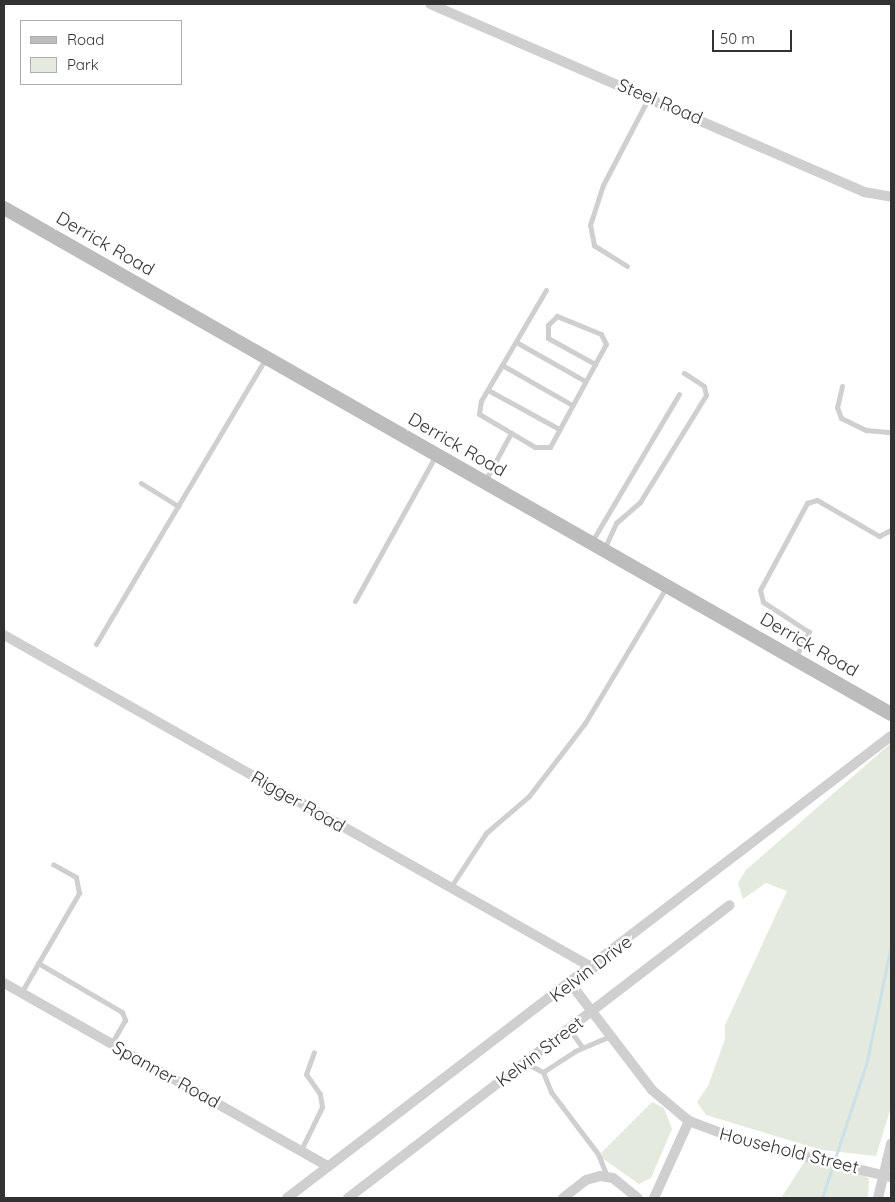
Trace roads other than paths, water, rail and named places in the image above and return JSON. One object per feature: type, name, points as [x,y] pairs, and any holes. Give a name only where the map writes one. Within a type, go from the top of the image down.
[{"type":"street","name":"Steel Road","points":[[430,4],[650,97],[864,192],[891,197]]},
{"type":"street","name":"Derrick Road","points":[[4,208],[891,714]]},
{"type":"street","name":"Rigger Road","points":[[4,635],[593,968]]},
{"type":"street","name":"Kelvin Drive","points":[[288,1198],[593,968],[891,736]]},
{"type":"street","name":"Kelvin Street","points":[[348,1198],[730,905]]},
{"type":"street","name":"Spanner Road","points":[[4,983],[328,1166]]},
{"type":"street","name":"Household Street","points":[[571,984],[652,1090],[690,1121],[725,1136],[887,1176]]},
{"type":"street","points":[[654,1198],[690,1121]]},
{"type":"street","points":[[878,1198],[887,1176],[891,1144]]},
{"type":"street","points":[[563,1198],[586,1180],[607,1176],[638,1198]]},
{"type":"lane","points":[[627,266],[594,245],[590,225],[603,185],[650,97]]},
{"type":"lane","points":[[546,290],[488,390],[479,414],[543,449],[550,446],[606,344],[604,337],[567,316],[554,318],[548,338],[595,364]]},
{"type":"lane","points":[[516,342],[585,381]]},
{"type":"lane","points":[[96,644],[266,358]]},
{"type":"lane","points":[[502,365],[572,405]]},
{"type":"lane","points":[[604,550],[616,524],[640,502],[706,395],[704,386],[684,373]]},
{"type":"lane","points":[[842,386],[837,407],[841,418],[866,430],[891,432]]},
{"type":"lane","points":[[488,390],[559,429]]},
{"type":"lane","points":[[591,543],[679,394]]},
{"type":"lane","points":[[485,482],[511,433]]},
{"type":"lane","points":[[355,601],[437,455]]},
{"type":"lane","points":[[141,483],[178,506]]},
{"type":"lane","points":[[795,659],[809,632],[763,602],[760,590],[807,503],[817,500],[878,536],[891,530]]},
{"type":"lane","points":[[449,888],[486,833],[529,796],[585,724],[667,586]]},
{"type":"lane","points":[[21,993],[80,887],[76,877],[53,864]]},
{"type":"lane","points":[[38,963],[122,1012],[125,1020],[112,1044]]},
{"type":"lane","points":[[569,1029],[582,1047]]},
{"type":"lane","points":[[543,1072],[582,1047],[610,1036]]},
{"type":"lane","points":[[301,1151],[322,1107],[320,1094],[306,1074],[314,1052]]},
{"type":"lane","points":[[526,1062],[543,1072],[551,1092],[598,1154],[607,1176]]},
{"type":"waterway","points":[[822,1198],[867,1061],[891,945]]}]
